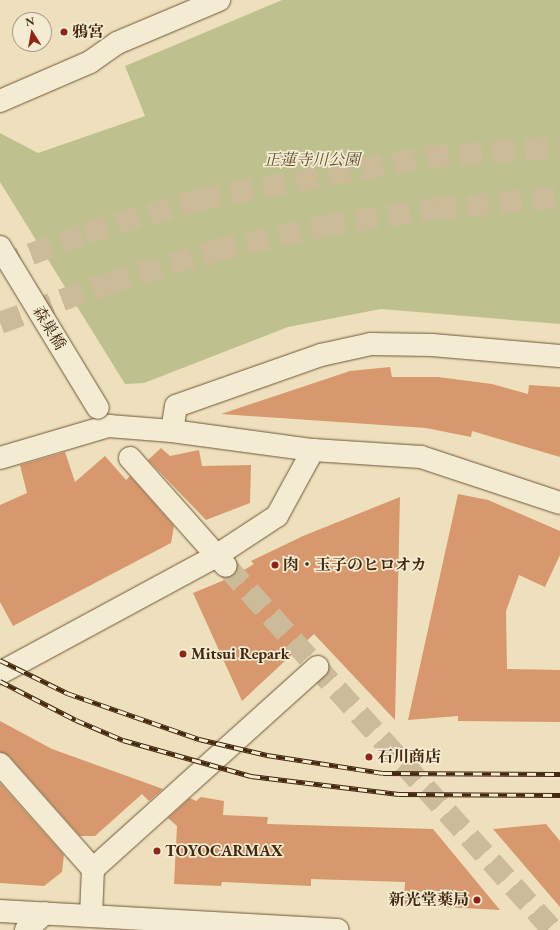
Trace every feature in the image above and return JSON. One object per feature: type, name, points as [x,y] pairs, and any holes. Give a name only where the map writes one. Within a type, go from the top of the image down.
[{"type":"street","points":[[0,101],[90,62],[117,43],[219,0]]},
{"type":"street","name":"森巣橋","points":[[0,247],[103,417]]},
{"type":"street","points":[[172,431],[176,406],[321,355],[371,344],[432,345],[560,356]]},
{"type":"street","points":[[0,458],[103,417],[172,431],[313,450],[421,457],[560,503]]},
{"type":"street","points":[[0,673],[221,561],[277,516],[313,450]]},
{"type":"street","points":[[130,458],[221,561]]},
{"type":"street","points":[[93,869],[317,667]]},
{"type":"street","points":[[0,764],[93,869],[91,916]]},
{"type":"street","points":[[0,911],[91,916],[146,925],[337,930]]},
{"type":"street","points":[[26,930],[45,913]]},
{"type":"green space","name":"正蓮寺川公園","points":[[282,0],[560,0],[560,324],[381,309],[288,327],[144,383],[125,384],[0,182],[0,133],[38,153],[145,116],[125,66]]},
{"type":"building","points":[[390,367],[392,377],[438,377],[492,384],[528,394],[529,385],[560,387],[560,457],[472,431],[471,437],[426,428],[221,414],[350,371]]},
{"type":"building","points":[[161,448],[170,456],[199,450],[202,466],[251,465],[250,503],[206,520],[148,460]]},
{"type":"building","points":[[65,452],[75,482],[105,456],[126,480],[130,476],[174,526],[171,543],[13,626],[0,602],[0,505],[27,493],[20,465]]},
{"type":"building","points":[[458,494],[488,500],[560,531],[560,555],[545,587],[519,575],[506,611],[507,669],[560,670],[560,722],[458,721],[458,716],[408,720]]},
{"type":"building","points":[[400,497],[395,720],[314,634],[242,701],[193,593],[234,576],[254,564],[251,561],[303,536]]},
{"type":"building","points":[[0,721],[52,749],[163,789],[149,801],[142,794],[95,836],[80,836],[9,756],[0,752]]},
{"type":"building","points":[[0,783],[64,855],[62,872],[44,886],[0,883]]},
{"type":"building","points":[[201,797],[224,801],[223,815],[268,817],[267,824],[433,829],[500,910],[404,905],[405,882],[311,879],[311,886],[222,882],[221,886],[174,884],[177,826],[168,818],[190,798],[196,801]]},
{"type":"building","points":[[546,824],[560,841],[560,907],[493,829]]},
{"type":"tunnel","points":[[0,266],[86,233],[199,200],[427,157],[560,147]]},
{"type":"tunnel","points":[[0,323],[108,283],[215,251],[323,226],[434,209],[560,197]]},
{"type":"tunnel","points":[[227,567],[553,930]]},
{"type":"railway","points":[[0,660],[67,693],[199,739],[267,755],[383,773],[560,774]]},
{"type":"railway","points":[[0,681],[76,720],[123,740],[251,776],[399,794],[560,795]]},
{"type":"place","name":"鴉宮","points":[[64,32]]},
{"type":"place","name":"肉・玉子のヒロオカ","points":[[275,565]]},
{"type":"place","name":"Mitsui Repark","points":[[183,654]]},
{"type":"place","name":"石川商店","points":[[369,757]]},
{"type":"place","name":"TOYOCARMAX","points":[[157,851]]},
{"type":"place","name":"新光堂薬局","points":[[477,900]]}]
